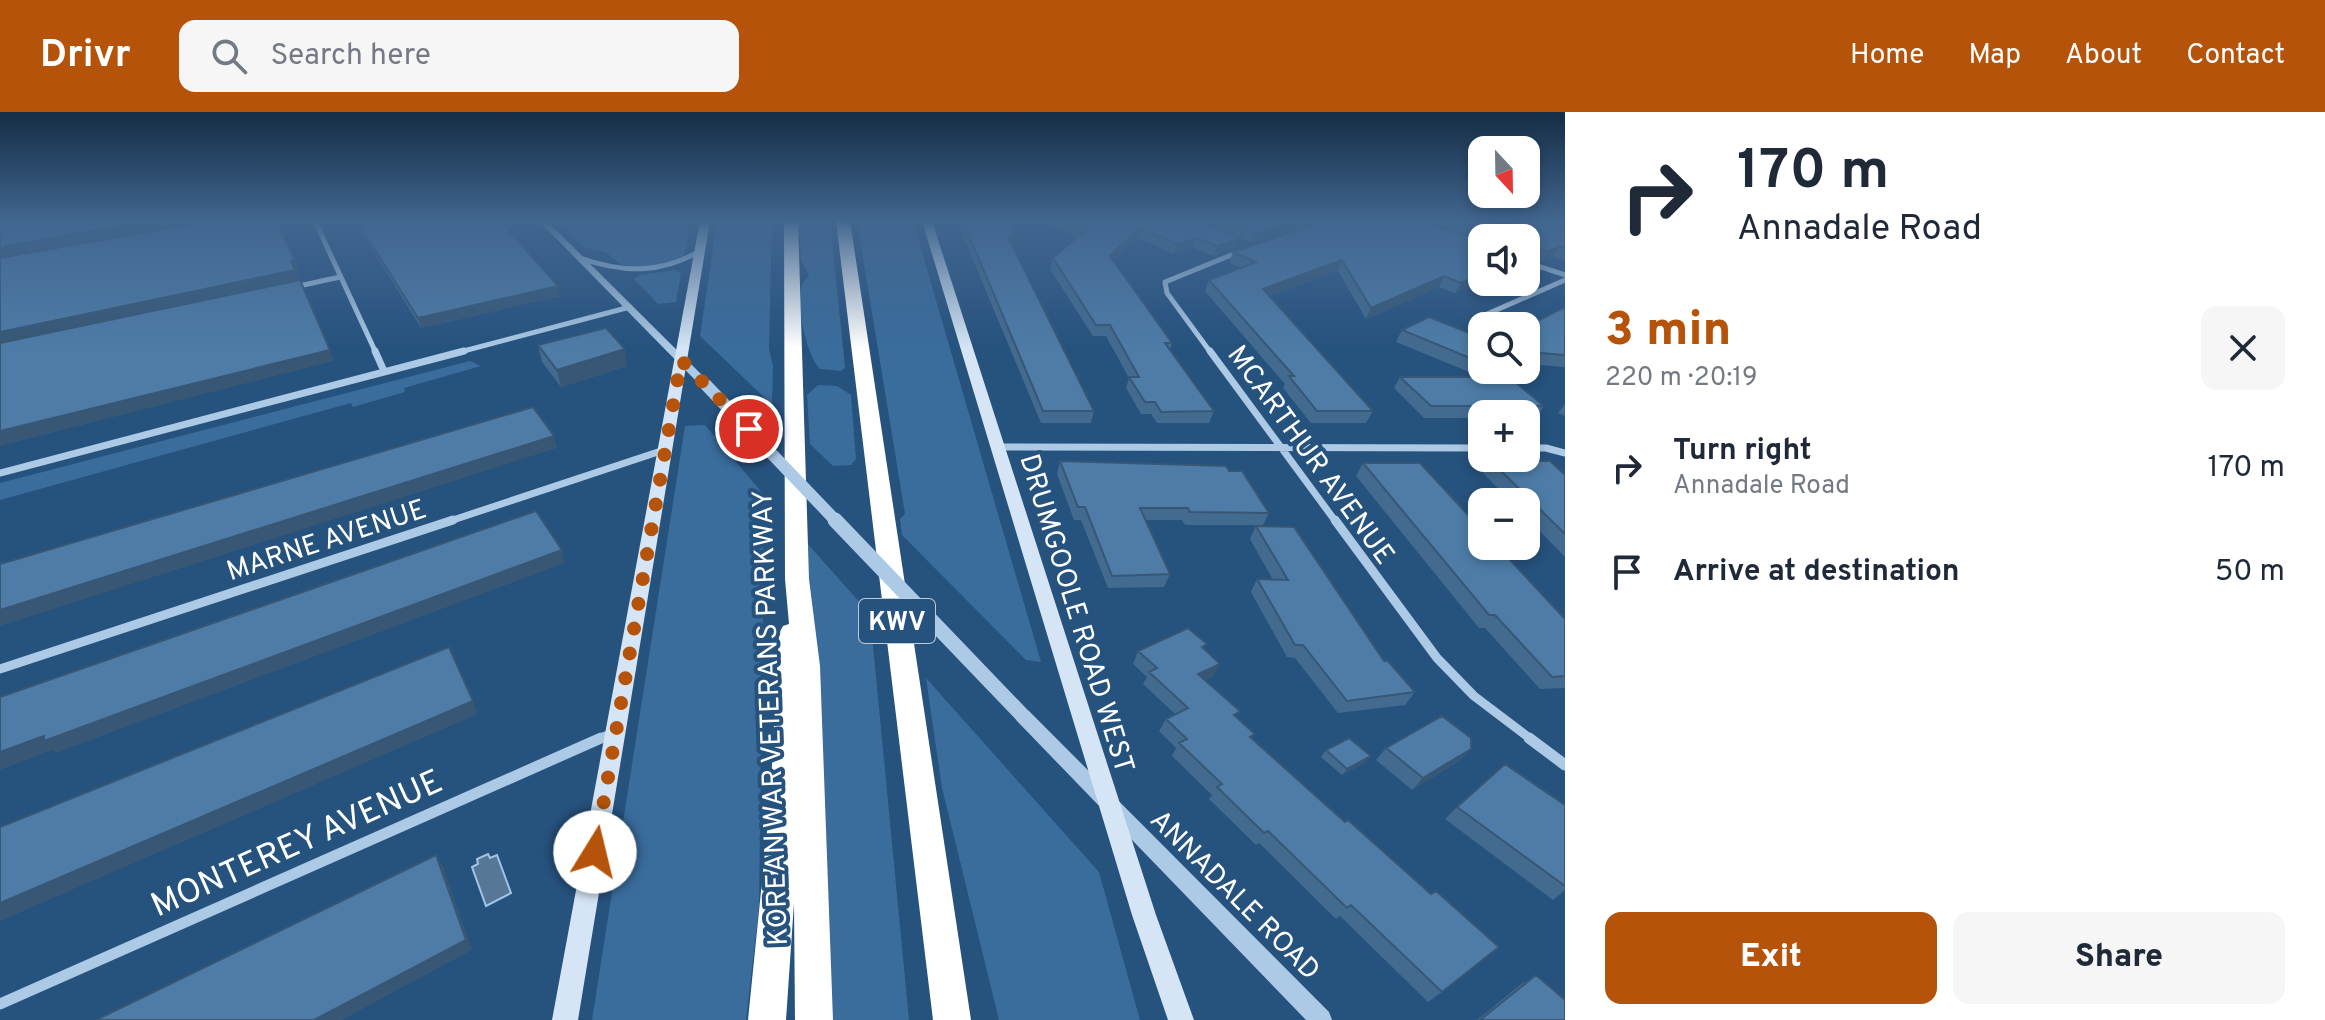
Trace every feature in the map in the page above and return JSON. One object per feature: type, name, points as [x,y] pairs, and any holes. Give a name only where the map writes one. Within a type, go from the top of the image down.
[{"type":"highway","name":"KOREAN WAR VETERANS PARKWAY","points":[[792,263],[797,579],[806,666],[814,1020]]},
{"type":"highway","name":"KWV","points":[[849,263],[952,1020]]},
{"type":"highway","points":[[767,1020],[786,802],[789,665],[797,579]]},
{"type":"main road","points":[[565,1020],[698,263]]},
{"type":"main road","name":"DRUMGOOLE ROAD WEST","points":[[940,263],[1144,915],[1181,1020]]},
{"type":"street","points":[[334,263],[384,371]]},
{"type":"street","name":"ANNADALE ROAD","points":[[584,263],[630,307],[1112,808],[1321,1020]]},
{"type":"street","points":[[594,263],[634,271],[677,263]]},
{"type":"street","name":"MCARTHUR AVENUE","points":[[1204,263],[1174,276],[1165,282],[1165,288],[1278,447],[1437,658],[1474,696],[1565,765]]},
{"type":"street","points":[[1540,267],[1565,277]]},
{"type":"street","points":[[287,288],[340,277]]},
{"type":"street","points":[[1491,312],[1565,277]]},
{"type":"street","points":[[0,473],[630,307]]},
{"type":"street","points":[[999,447],[1468,448]]},
{"type":"street","name":"MARNE AVENUE","points":[[0,669],[665,450]]},
{"type":"street","points":[[1540,450],[1563,452]]},
{"type":"street","name":"MONTEREY AVENUE","points":[[0,1004],[615,731]]},
{"type":"shaded area","points":[[620,263],[668,263],[640,267]]},
{"type":"shaded area","points":[[711,263],[771,263],[769,349],[773,366],[772,405],[700,336]]},
{"type":"shaded area","points":[[802,263],[834,263],[845,368],[841,371],[820,369],[810,353],[801,317],[800,294],[809,275]]},
{"type":"shaded area","points":[[864,263],[925,263],[1041,662],[1026,660],[902,535],[900,519],[905,514]]},
{"type":"shaded area","points":[[675,270],[681,273],[676,302],[658,304],[634,279],[640,275]]},
{"type":"shaded area","points":[[470,361],[481,366],[404,388],[405,392],[353,407],[351,403],[0,500],[0,483]]},
{"type":"shaded area","points":[[818,385],[837,386],[851,395],[856,459],[851,465],[833,466],[810,444],[807,395]]},
{"type":"shaded area","points":[[705,425],[770,502],[769,518],[764,526],[759,907],[746,1020],[592,1020],[685,426]]},
{"type":"shaded area","points":[[807,543],[870,614],[909,1020],[826,1020]]},
{"type":"shaded area","points":[[926,678],[1099,872],[1140,1020],[999,1020],[942,788]]},
{"type":"shaded area","points":[[488,854],[490,858],[497,855],[511,893],[486,906],[472,867],[478,864],[477,859]]},
{"type":"building","points":[[0,263],[292,263],[295,270],[0,332]]},
{"type":"building","points":[[384,263],[538,263],[558,286],[418,318]]},
{"type":"building","points":[[981,263],[1021,263],[1094,411],[1043,411]]},
{"type":"building","points":[[1056,263],[1115,263],[1172,343],[1165,343],[1214,411],[1161,412],[1155,402],[1145,402],[1129,377],[1139,377],[1110,325],[1096,325]]},
{"type":"building","points":[[1252,263],[1333,263],[1263,289],[1373,411],[1317,411],[1289,376],[1294,376],[1209,280]]},
{"type":"building","points":[[1344,263],[1468,263],[1468,280],[1461,283],[1444,276],[1371,308]]},
{"type":"building","points":[[300,280],[330,350],[0,431],[0,343]]},
{"type":"building","points":[[1565,307],[1565,355],[1540,353],[1540,320]]},
{"type":"building","points":[[1429,317],[1468,332],[1468,357],[1402,330]]},
{"type":"building","points":[[606,328],[625,349],[557,370],[538,345]]},
{"type":"building","points":[[1400,377],[1468,377],[1468,384],[1517,384],[1537,400],[1468,400],[1468,406],[1431,406]]},
{"type":"building","points":[[533,407],[554,436],[0,610],[0,564]]},
{"type":"building","points":[[1060,461],[1226,466],[1229,471],[1242,471],[1269,513],[1140,508],[1170,574],[1112,576],[1085,507],[1078,507]]},
{"type":"building","points":[[1540,461],[1550,461],[1565,475],[1565,534],[1540,509],[1540,488],[1518,488],[1502,472],[1540,472]]},
{"type":"building","points":[[1363,463],[1420,463],[1468,515],[1468,560],[1510,560],[1565,619],[1565,676],[1552,677],[1495,615],[1489,615]]},
{"type":"building","points":[[536,511],[562,550],[44,741],[44,736],[0,752],[0,697]]},
{"type":"building","points":[[1256,526],[1294,527],[1384,661],[1388,661],[1415,692],[1347,701],[1303,645],[1295,645],[1257,579],[1288,580]]},
{"type":"building","points":[[1188,628],[1207,644],[1202,647],[1220,664],[1198,674],[1240,711],[1234,715],[1255,734],[1250,737],[1345,822],[1348,820],[1431,894],[1436,891],[1499,947],[1442,992],[1351,905],[1347,908],[1268,831],[1264,833],[1217,787],[1222,784],[1179,743],[1187,739],[1166,719],[1188,708],[1149,672],[1157,668],[1138,651]]},
{"type":"building","points":[[449,647],[473,701],[0,903],[0,827]]},
{"type":"building","points":[[1442,716],[1471,738],[1471,749],[1423,778],[1386,748]]},
{"type":"building","points":[[1349,738],[1371,756],[1347,769],[1326,750]]},
{"type":"building","points":[[1505,764],[1565,805],[1565,886],[1457,807]]},
{"type":"building","points":[[436,855],[466,940],[314,1020],[96,1020]]},
{"type":"building","points":[[1536,975],[1565,1000],[1565,1020],[1480,1020]]},
{"type":"route","points":[[595,852],[681,360],[749,429]]}]
